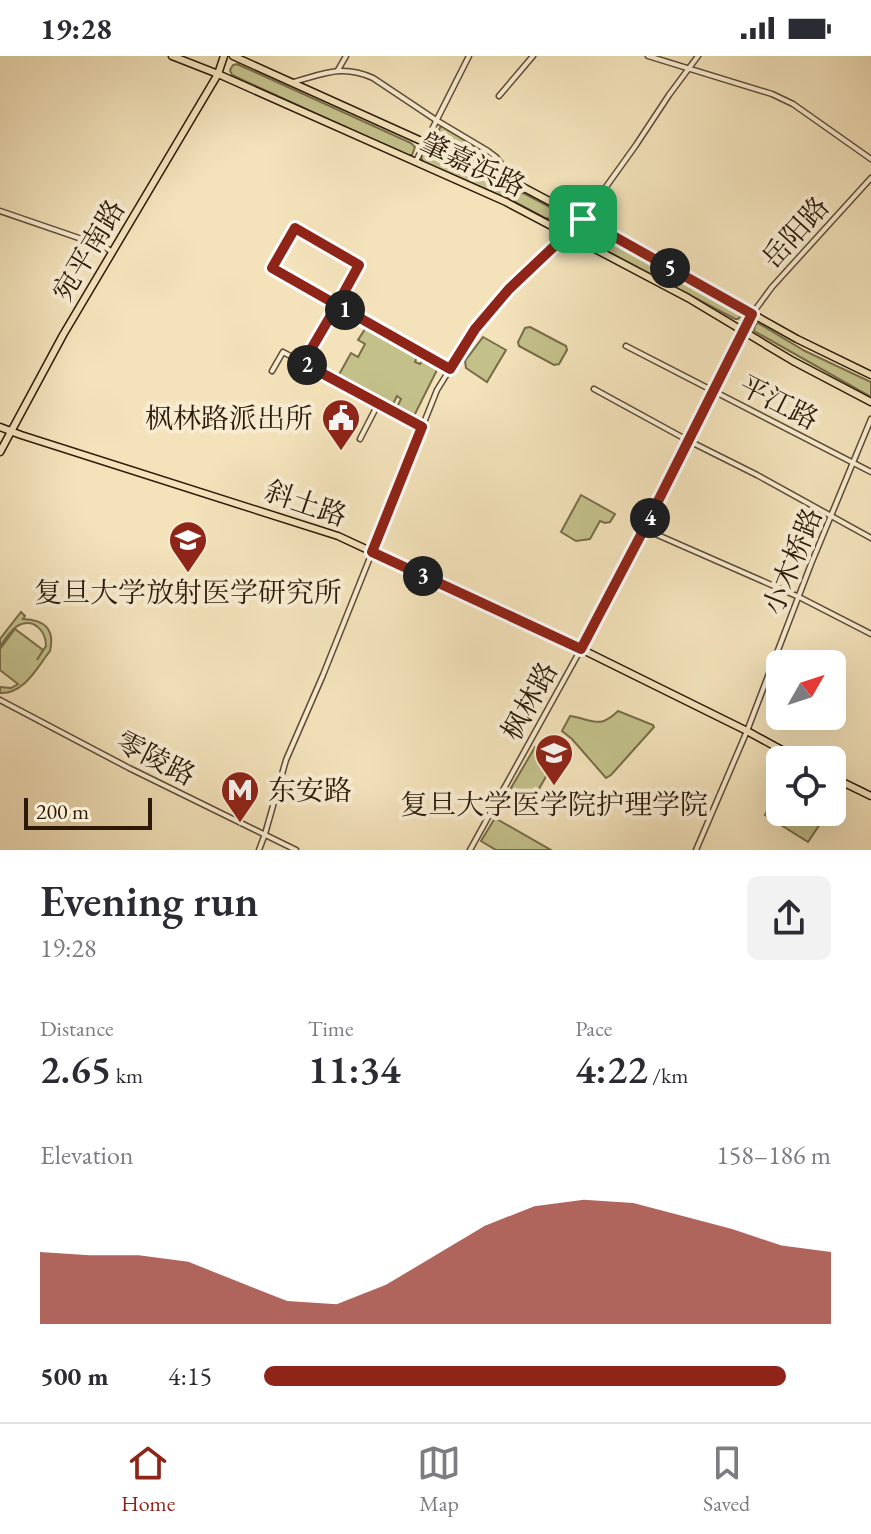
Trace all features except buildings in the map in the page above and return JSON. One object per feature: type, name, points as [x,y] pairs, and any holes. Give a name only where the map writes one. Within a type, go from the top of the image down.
[{"type":"main road","name":"肇嘉浜路","points":[[172,56],[506,202],[688,298],[793,361],[871,402]]},
{"type":"main road","points":[[218,74],[224,56]]},
{"type":"main road","name":"肇嘉浜路","points":[[235,56],[519,185],[797,339],[871,375]]},
{"type":"main road","points":[[218,74],[235,56]]},
{"type":"main road","name":"宛平南路","points":[[0,452],[63,335],[218,74]]},
{"type":"main road","name":"斜土路","points":[[0,427],[325,532],[581,649],[774,746]]},
{"type":"main road","points":[[846,784],[871,796]]},
{"type":"street","points":[[292,83],[338,70],[346,56]]},
{"type":"street","points":[[415,161],[469,56]]},
{"type":"street","points":[[499,96],[533,56]]},
{"type":"street","points":[[648,56],[750,86],[793,104],[871,159]]},
{"type":"street","points":[[259,850],[286,760],[437,390],[475,329],[509,289],[583,219],[698,56]]},
{"type":"street","name":"肇嘉浜路","points":[[338,70],[373,78],[488,151],[519,185]]},
{"type":"street","name":"岳阳路","points":[[752,314],[772,287],[871,178]]},
{"type":"street","points":[[0,211],[112,252]]},
{"type":"street","points":[[303,363],[337,305],[359,265],[295,228],[272,268],[337,305],[450,369]]},
{"type":"street","name":"枫林路","points":[[470,850],[581,649],[752,314]]},
{"type":"street","name":"平江路","points":[[626,346],[871,472]]},
{"type":"street","points":[[272,371],[283,352],[422,427]]},
{"type":"street","points":[[594,389],[871,538]]},
{"type":"street","points":[[360,439],[378,404]]},
{"type":"street","name":"小木桥路","points":[[696,850],[747,731],[871,419]]},
{"type":"street","points":[[644,529],[799,597],[871,634]]},
{"type":"street","name":"零陵路","points":[[0,700],[296,850]]},
{"type":"shaded area","points":[[237,64],[411,143],[415,147],[412,155],[406,155],[232,75],[230,70]]},
{"type":"shaded area","points":[[441,126],[489,154],[511,180],[432,142]]},
{"type":"shaded area","points":[[427,150],[569,217],[561,223],[545,218],[423,162],[421,157]]},
{"type":"shaded area","points":[[588,230],[741,316],[735,319],[588,241]]},
{"type":"shaded area","points":[[758,323],[805,351],[871,382],[871,397],[754,331]]},
{"type":"shaded area","points":[[367,326],[418,354],[415,362],[420,364],[424,358],[439,366],[413,418],[396,409],[401,399],[397,396],[391,408],[337,378],[351,353],[358,357],[365,344],[358,340]]},
{"type":"shaded area","points":[[530,327],[566,346],[559,364],[554,365],[519,346],[525,328]]},
{"type":"shaded area","points":[[483,337],[506,350],[487,382],[466,368],[465,361]]},
{"type":"shaded area","points":[[581,495],[615,514],[610,522],[600,521],[590,539],[576,541],[561,532]]},
{"type":"shaded area","points":[[21,612],[25,616],[23,619],[37,621],[47,627],[51,637],[50,651],[23,685],[0,693],[0,687],[11,688],[18,684],[0,670],[0,649],[15,629],[43,650],[37,660],[46,646],[38,628],[25,623],[13,629],[0,646],[0,639]]},
{"type":"shaded area","points":[[618,711],[654,727],[606,778],[562,731],[570,716],[600,722]]},
{"type":"shaded area","points":[[535,747],[556,759],[532,801],[511,788]]},
{"type":"shaded area","points":[[495,818],[551,850],[496,850],[481,841]]},
{"type":"shaded area","points":[[783,826],[819,826],[808,842]]},
{"type":"place","name":"枫林路派出所","points":[[341,452]]},
{"type":"place","name":"复旦大学放射医学研究所","points":[[188,574]]},
{"type":"place","name":"复旦大学医学院护理学院","points":[[554,787]]},
{"type":"place","name":"东安路","points":[[240,824]]},
{"type":"route","points":[[583,219],[509,289],[475,329],[450,369],[337,305],[359,265],[295,228],[272,268],[337,305],[303,363],[422,427],[372,552],[581,649],[752,314],[583,219]]}]
